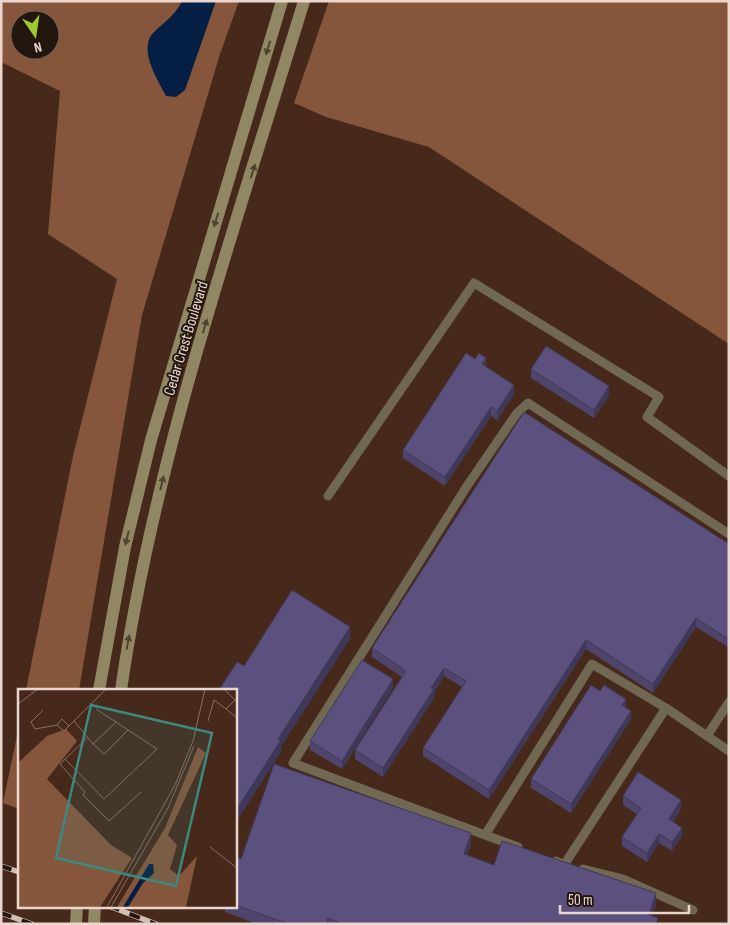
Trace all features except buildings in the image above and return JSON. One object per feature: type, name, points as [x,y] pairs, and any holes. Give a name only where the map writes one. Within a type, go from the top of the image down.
[{"type":"main road","name":"Cedar Crest Boulevard","points":[[99,689],[125,547],[154,430],[282,1]]},
{"type":"main road","name":"Cedar Crest Boulevard","points":[[121,689],[140,578],[186,389],[304,1]]},
{"type":"main road","points":[[76,924],[77,908]]},
{"type":"main road","points":[[94,924],[96,908]]},
{"type":"lane","points":[[328,496],[474,283],[659,397],[647,417],[729,476]]},
{"type":"lane","points":[[529,851],[292,763],[466,486],[517,413],[528,403],[729,534]]},
{"type":"lane","points":[[486,835],[592,664],[666,708],[729,751]]},
{"type":"lane","points":[[707,736],[729,702]]},
{"type":"lane","points":[[564,864],[666,708]]},
{"type":"lane","points":[[546,858],[623,879],[693,910]]},
{"type":"shaded area","points":[[1,1],[239,1],[220,54],[142,315],[79,689],[26,689],[73,456],[117,279],[48,234],[60,91],[1,62]]},
{"type":"shaded area","points":[[329,1],[729,1],[729,344],[429,147],[326,117],[294,103]]},
{"type":"shaded area","points":[[18,731],[18,809],[3,803]]},
{"type":"water","points":[[182,1],[216,1],[185,90],[176,97],[166,96],[154,74],[148,56],[149,40],[153,33],[173,15]]},
{"type":"railway","points":[[1,866],[18,872]]},
{"type":"railway","points":[[114,908],[156,924]]},
{"type":"railway","points":[[1,913],[32,924]]}]
